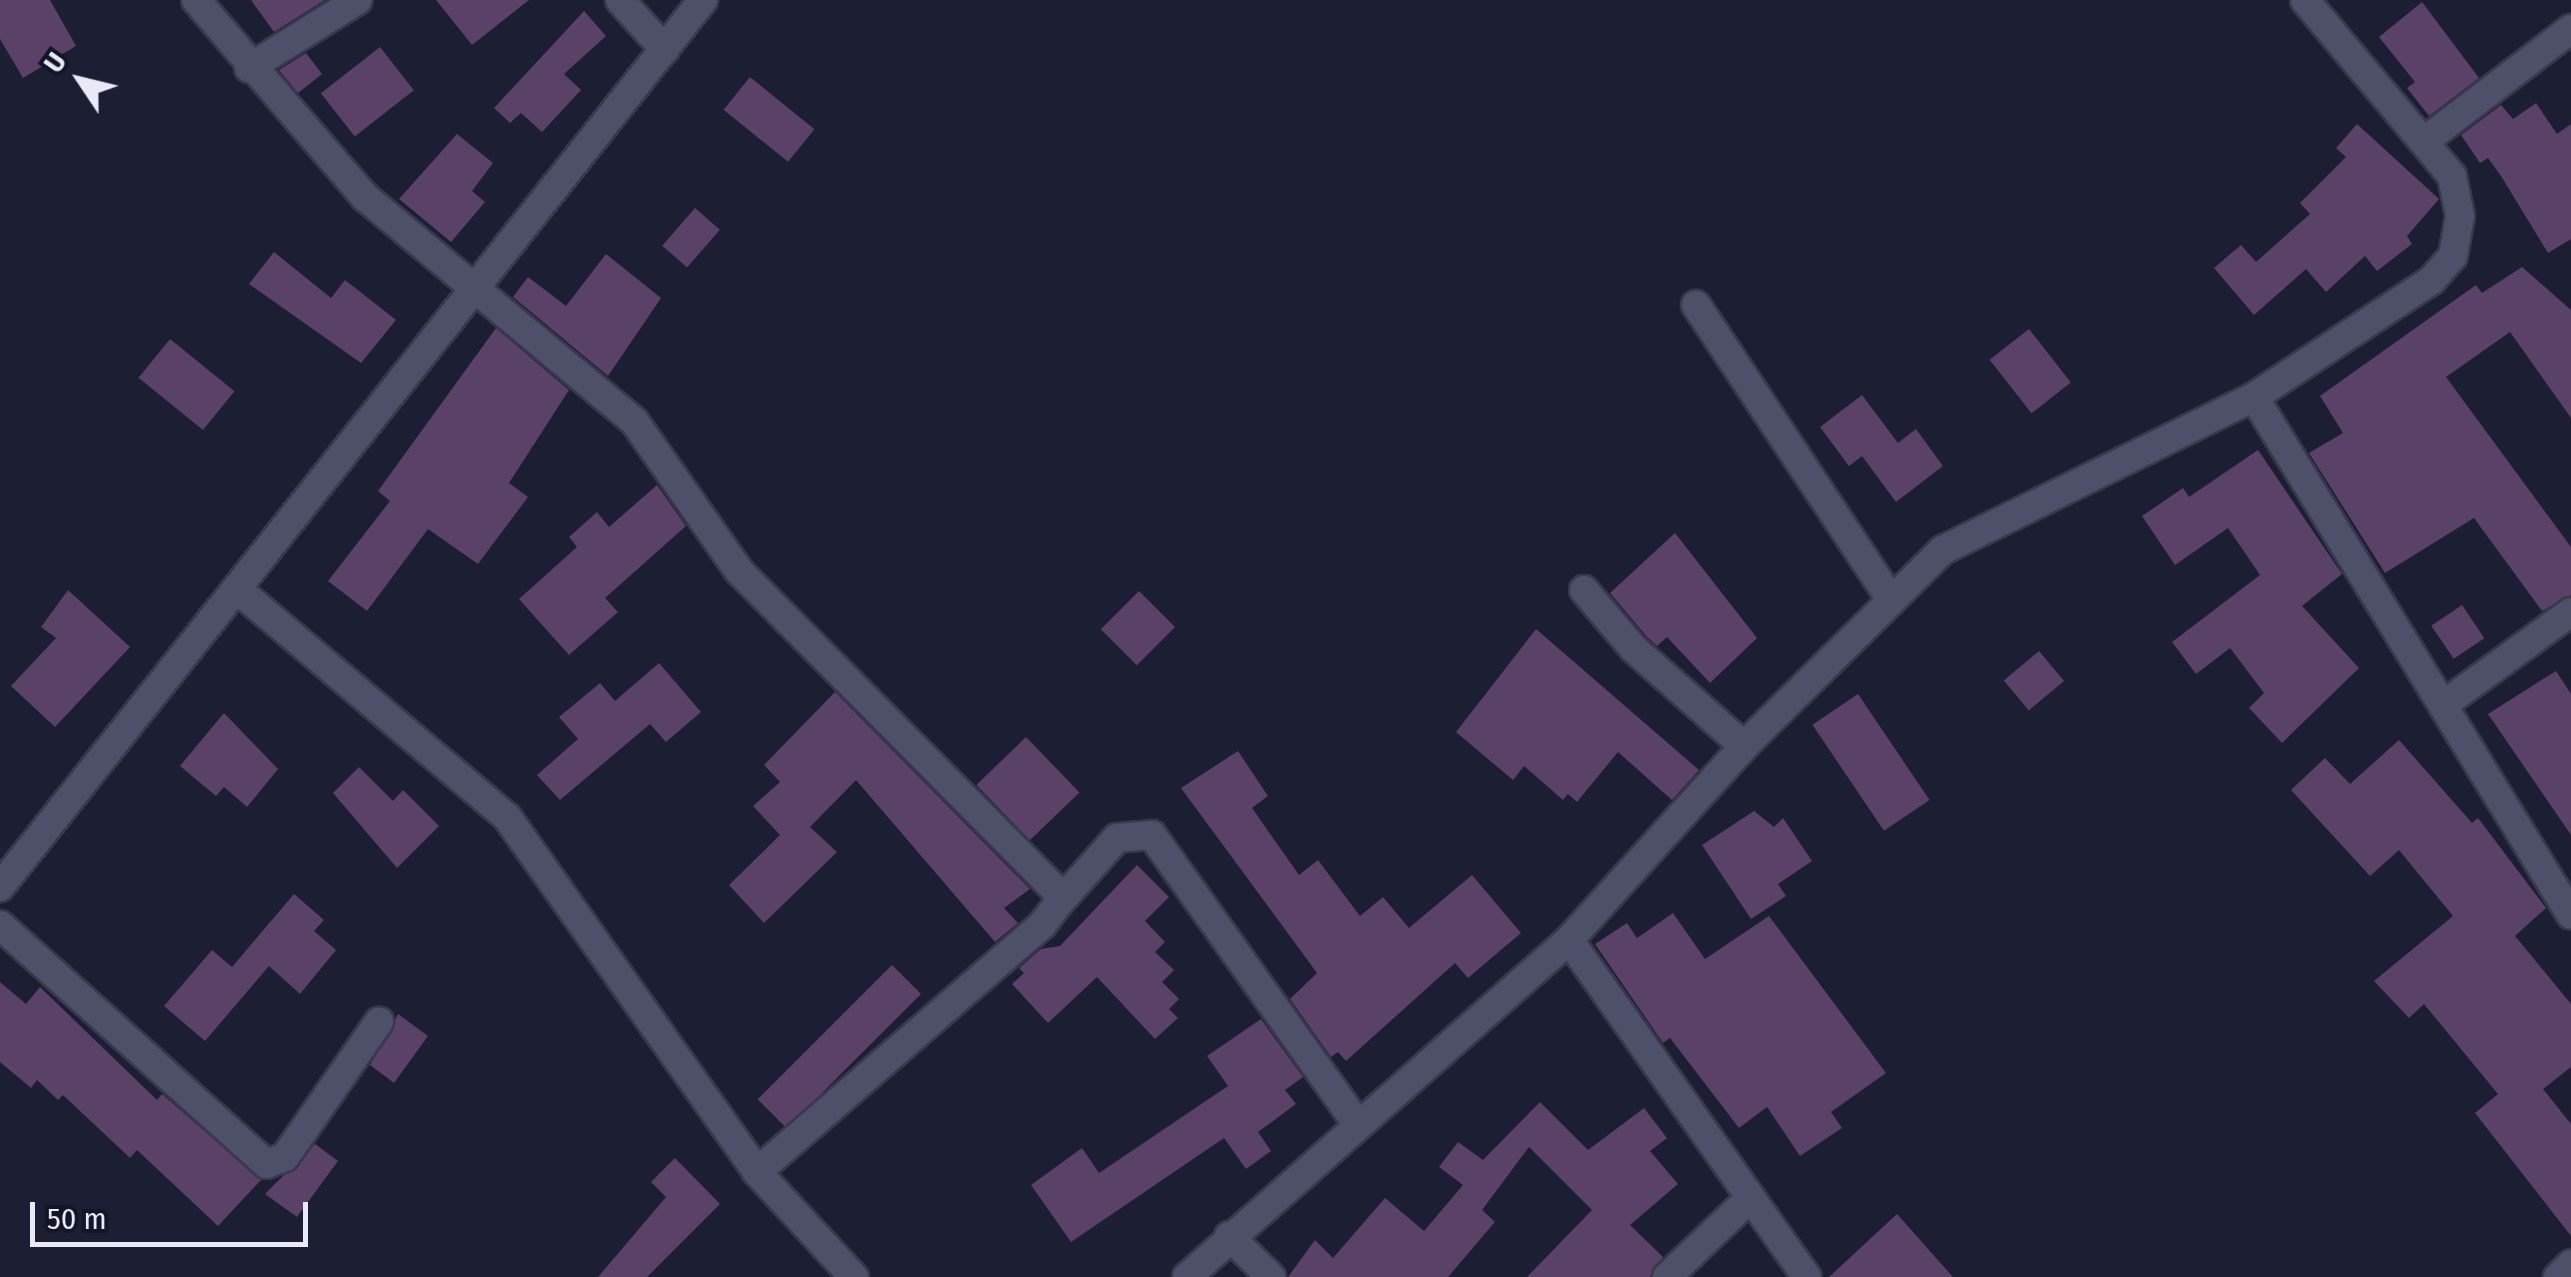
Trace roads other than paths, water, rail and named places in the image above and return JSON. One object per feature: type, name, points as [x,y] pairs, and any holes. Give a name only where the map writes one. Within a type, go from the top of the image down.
[{"type":"street","points":[[196,0],[248,68],[365,197],[474,292],[634,421],[739,570],[1051,880],[1059,903]]},
{"type":"street","points":[[248,68],[358,0]]},
{"type":"street","points":[[620,0],[665,50]]},
{"type":"street","points":[[0,887],[703,0]]},
{"type":"street","points":[[1188,1277],[1229,1236],[1568,940],[1744,746],[1890,597],[1943,550],[2254,396],[2432,280],[2453,256],[2460,216],[2452,176],[2428,140],[2305,0]]},
{"type":"street","points":[[2428,140],[2571,29]]},
{"type":"street","points":[[1696,305],[1890,597]]},
{"type":"street","points":[[2254,396],[2447,702],[2571,915]]},
{"type":"street","points":[[238,589],[507,817],[757,1172],[854,1277]]},
{"type":"street","points":[[1584,590],[1634,649],[1744,746]]},
{"type":"street","points":[[2447,702],[2571,612]]},
{"type":"street","points":[[757,1172],[1059,903],[1118,838],[1152,835],[1357,1123]]},
{"type":"street","points":[[0,924],[266,1164],[285,1156],[378,1022]]},
{"type":"street","points":[[1568,940],[1748,1200],[1807,1277]]},
{"type":"street","points":[[1667,1277],[1748,1200]]},
{"type":"street","points":[[1229,1236],[1270,1277]]},
{"type":"street","points":[[2558,1277],[2571,1264]]}]
